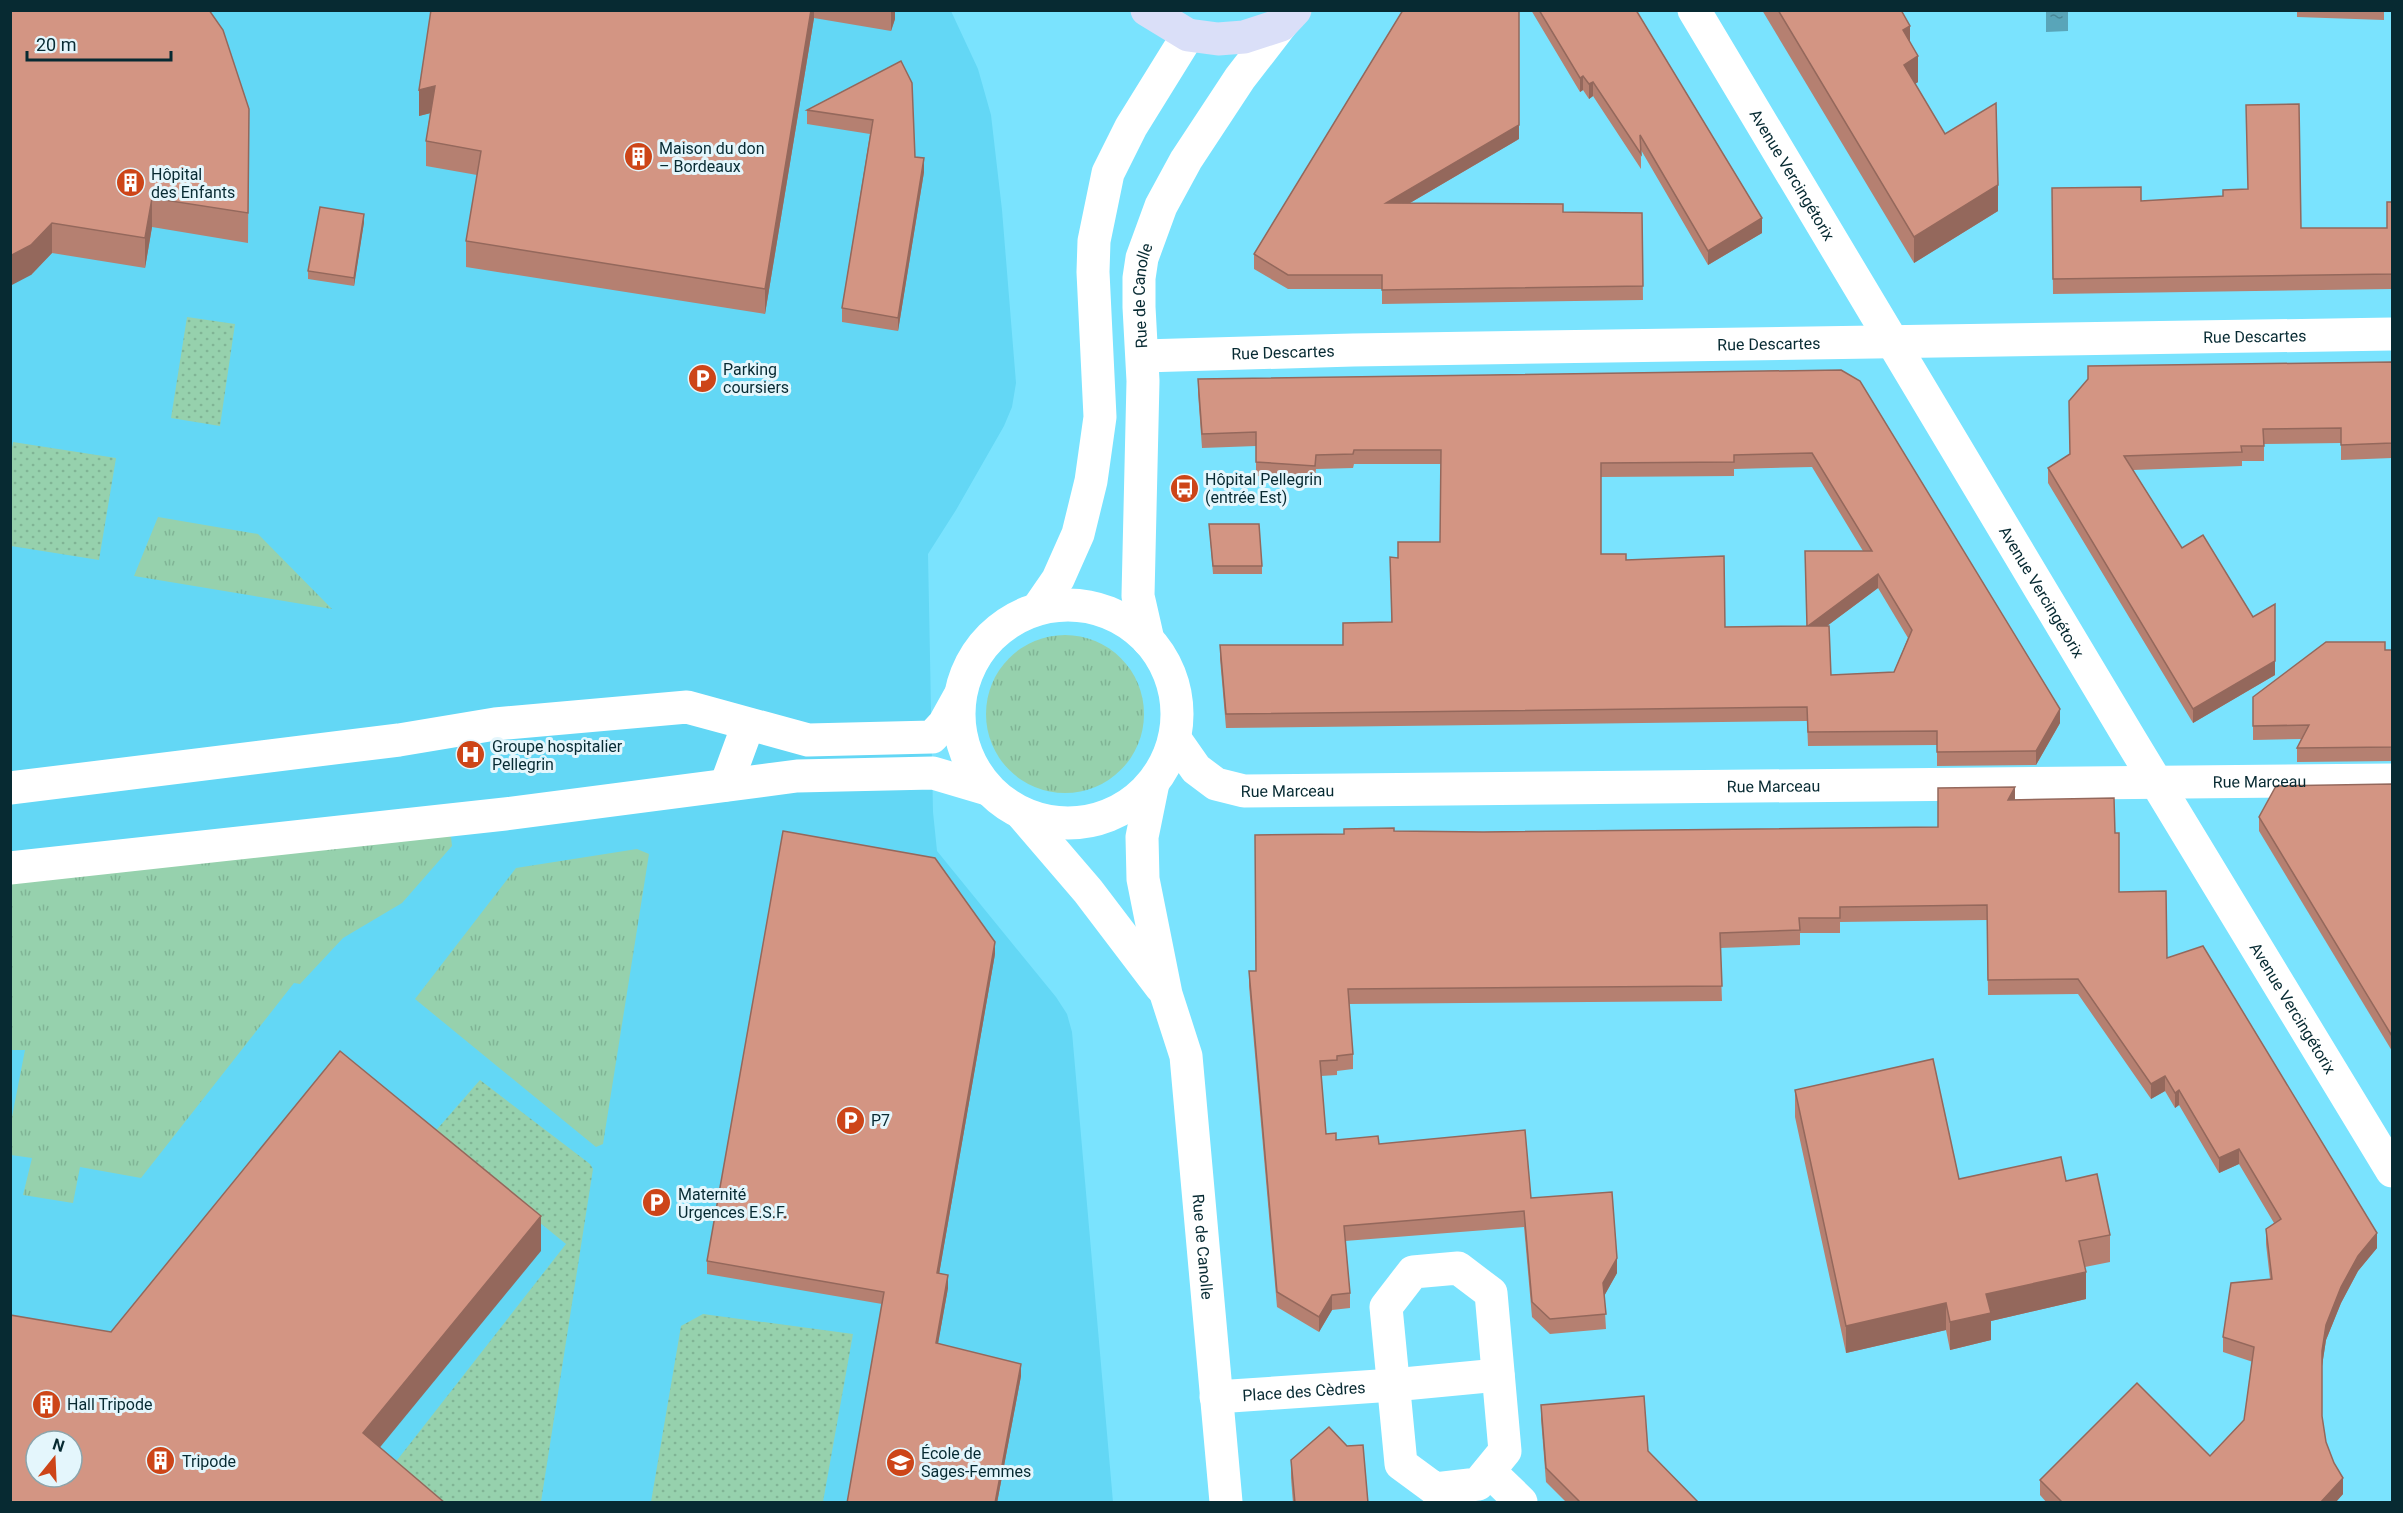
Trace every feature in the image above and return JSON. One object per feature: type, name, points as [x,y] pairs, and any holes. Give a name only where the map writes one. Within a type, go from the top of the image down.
[{"type":"main road","points":[[1148,10],[1188,35],[1218,39],[1244,37],[1288,18]]},
{"type":"street","name":"Avenue Vercingétorix","points":[[1694,10],[2156,782],[2392,1171]]},
{"type":"street","name":"Rue de Canolle","points":[[1148,640],[1138,596],[1143,356],[1139,278],[1148,236],[1186,160],[1240,78],[1288,18]]},
{"type":"street","points":[[1038,608],[1058,579],[1078,534],[1091,481],[1100,417],[1093,272],[1094,241],[1108,173],[1131,127],[1188,35]]},
{"type":"street","name":"Rue Descartes","points":[[1143,356],[1353,350],[2392,334]]},
{"type":"street","points":[[10,788],[399,740],[495,724],[687,707],[808,740],[932,737],[944,724],[959,698],[969,667],[986,640],[1010,620],[1038,608],[1068,604],[1098,608],[1125,620],[1148,640],[1168,669],[1171,680],[1177,703],[1175,739],[1167,762],[1153,783],[1126,807],[1092,821],[1056,823],[1021,813],[998,799],[987,789],[969,761],[959,730],[959,698]]},
{"type":"street","points":[[726,785],[748,725]]},
{"type":"street","name":"Rue Marceau","points":[[1175,739],[1196,769],[1216,784],[1244,791],[2392,780]]},
{"type":"street","points":[[10,868],[505,814],[796,776],[933,772],[987,789]]},
{"type":"street","name":"Rue de Canolle","points":[[1153,783],[1142,837],[1143,879],[1166,994],[1186,1056],[1226,1503]]},
{"type":"street","name":"Rue de Canolle","points":[[1021,813],[1088,891],[1166,994]]},
{"type":"street","points":[[1458,1268],[1491,1293],[1498,1375],[1505,1451],[1478,1484],[1435,1489],[1401,1464],[1386,1306],[1413,1272],[1458,1268]]},
{"type":"street","name":"Place des Cèdres","points":[[1216,1397],[1394,1385],[1498,1375]]},
{"type":"street","points":[[1489,1471],[1521,1503]]},
{"type":"shaded area","name":"Groupe hospitalier Pellegrin","points":[[10,11],[951,11],[978,69],[991,115],[1002,210],[1016,383],[1012,407],[1004,426],[928,554],[933,812],[937,851],[1056,997],[1067,1014],[1072,1032],[1113,1502],[11,1502]]},
{"type":"green space","points":[[187,317],[235,324],[220,426],[171,418]]},
{"type":"green space","points":[[13,442],[116,458],[99,560],[11,546],[10,459]]},
{"type":"green space","points":[[158,517],[258,534],[332,609],[134,576]]},
{"type":"green space","points":[[1065,635],[1095,641],[1121,658],[1138,684],[1144,714],[1138,744],[1121,770],[1095,787],[1065,793],[1035,787],[1009,770],[992,744],[986,714],[992,684],[1009,658],[1035,641]]},
{"type":"green space","points":[[442,834],[451,837],[452,846],[402,903],[343,938],[300,984],[294,983],[141,1178],[80,1167],[73,1203],[23,1195],[32,1158],[11,1155],[10,1127],[25,1050],[12,1050],[11,1057],[11,882]]},
{"type":"green space","points":[[637,849],[649,854],[603,1144],[596,1147],[415,999],[516,868]]},
{"type":"green space","points":[[480,1080],[590,1164],[593,1169],[541,1502],[404,1502],[380,1482],[566,1244],[432,1135]]},
{"type":"green space","points":[[703,1314],[853,1334],[823,1502],[651,1502],[681,1326]]},
{"type":"water","points":[[2046,11],[2068,11],[2068,31],[2046,32]]},
{"type":"building","name":"Hôpital des Enfants","points":[[10,10],[209,10],[223,30],[249,109],[248,213],[152,198],[145,238],[52,223],[31,245],[10,256]]},
{"type":"building","name":"Maison du don – Bordeaux","points":[[431,10],[811,10],[765,289],[466,241],[481,151],[426,141],[435,86],[419,90]]},
{"type":"building","points":[[1403,10],[1519,10],[1519,125],[1386,203],[1563,204],[1563,212],[1642,213],[1643,286],[1382,290],[1382,275],[1288,275],[1254,254]]},
{"type":"building","points":[[1539,10],[1636,10],[1762,218],[1708,251],[1640,135],[1641,154],[1593,82],[1589,84],[1583,76],[1580,78]]},
{"type":"building","points":[[1778,10],[1901,10],[1910,26],[1903,30],[1918,56],[1904,65],[1945,134],[1996,103],[1998,185],[1914,237]]},
{"type":"building","points":[[901,61],[912,83],[915,157],[924,158],[898,318],[842,308],[873,120],[807,110]]},
{"type":"building","points":[[2299,104],[2301,228],[2387,228],[2387,202],[2392,202],[2392,274],[2053,279],[2052,188],[2141,187],[2141,201],[2223,196],[2223,190],[2248,189],[2246,105]]},
{"type":"building","points":[[320,207],[364,214],[354,278],[308,271]]},
{"type":"building","points":[[2392,362],[2392,443],[2341,445],[2341,428],[2263,429],[2264,446],[2241,446],[2242,452],[2124,456],[2182,548],[2203,535],[2253,617],[2275,604],[2275,661],[2193,709],[2048,468],[2070,454],[2069,401],[2088,379],[2088,366]]},
{"type":"building","points":[[1841,370],[1860,381],[2060,709],[2036,751],[1937,752],[1937,731],[1808,732],[1807,707],[1226,714],[1220,645],[1343,645],[1343,623],[1392,622],[1390,557],[1398,558],[1398,542],[1440,542],[1441,450],[1354,450],[1353,454],[1316,455],[1315,466],[1256,462],[1256,432],[1202,434],[1198,379]],"holes":[[[1812,453],[1872,551],[1805,551],[1807,626],[1725,627],[1724,556],[1626,560],[1626,554],[1601,554],[1601,463],[1734,462],[1734,455]],[[1878,574],[1912,630],[1894,672],[1831,675],[1829,626],[1808,626]]]},
{"type":"building","points":[[1209,524],[1259,524],[1262,566],[1213,566]]},
{"type":"building","points":[[2326,642],[2385,642],[2385,650],[2392,650],[2392,747],[2297,748],[2309,725],[2253,726],[2253,697]]},
{"type":"building","points":[[2392,784],[2392,1036],[2259,817],[2276,786]]},
{"type":"building","points":[[2015,787],[2008,800],[2114,798],[2115,833],[2119,833],[2119,892],[2166,891],[2167,958],[2203,946],[2377,1233],[2358,1256],[2341,1287],[2326,1325],[2322,1351],[2322,1416],[2326,1442],[2343,1478],[2320,1503],[2063,1503],[2040,1480],[2137,1383],[2210,1456],[2244,1420],[2254,1347],[2223,1337],[2231,1283],[2272,1279],[2266,1229],[2281,1219],[2239,1149],[2219,1158],[2179,1090],[2175,1093],[2165,1076],[2151,1084],[2078,979],[1988,980],[1987,905],[1840,907],[1840,918],[1799,918],[1800,930],[1720,933],[1722,986],[1348,989],[1353,1054],[1337,1056],[1337,1060],[1320,1061],[1326,1134],[1336,1133],[1336,1140],[1378,1136],[1379,1144],[1525,1130],[1531,1198],[1612,1192],[1617,1258],[1603,1283],[1606,1314],[1550,1319],[1532,1302],[1524,1211],[1344,1226],[1350,1293],[1332,1295],[1319,1317],[1277,1292],[1249,971],[1256,971],[1255,835],[1344,834],[1344,829],[1394,828],[1394,831],[1483,832],[1938,827],[1938,788]]},
{"type":"building","name":"P7","points":[[783,831],[935,858],[995,942],[937,1273],[948,1275],[936,1343],[1021,1364],[995,1503],[847,1503],[884,1292],[707,1261]]},
{"type":"building","points":[[340,1051],[541,1216],[363,1433],[445,1503],[10,1503],[10,1315],[111,1332]]},
{"type":"building","points":[[1933,1059],[1959,1179],[2061,1157],[2066,1181],[2097,1174],[2110,1235],[2079,1241],[2086,1272],[1986,1294],[1991,1313],[1950,1322],[1946,1303],[1846,1326],[1795,1090]]},
{"type":"building","points":[[1644,1396],[1648,1451],[1699,1503],[1581,1503],[1546,1468],[1541,1405]]},
{"type":"building","points":[[1329,1427],[1347,1446],[1363,1445],[1368,1503],[1295,1503],[1291,1460]]},
{"type":"place","name":"Maison du don – Bordeaux","points":[[638,157]]},
{"type":"place","name":"Hôpital des Enfants","points":[[130,183]]},
{"type":"place","name":"Parking coursiers","points":[[702,378]]},
{"type":"place","name":"Hôpital Pellegrin (entrée Est)","points":[[1184,488]]},
{"type":"place","name":"Groupe hospitalier Pellegrin","points":[[471,755]]},
{"type":"place","name":"P7","points":[[850,1120]]},
{"type":"place","name":"Maternité Urgences E.S.F.","points":[[657,1203]]},
{"type":"place","name":"Hall Tripode","points":[[46,1404]]},
{"type":"place","name":"Tripode","points":[[161,1461]]},
{"type":"place","name":"École de Sages-Femmes","points":[[900,1462]]}]
